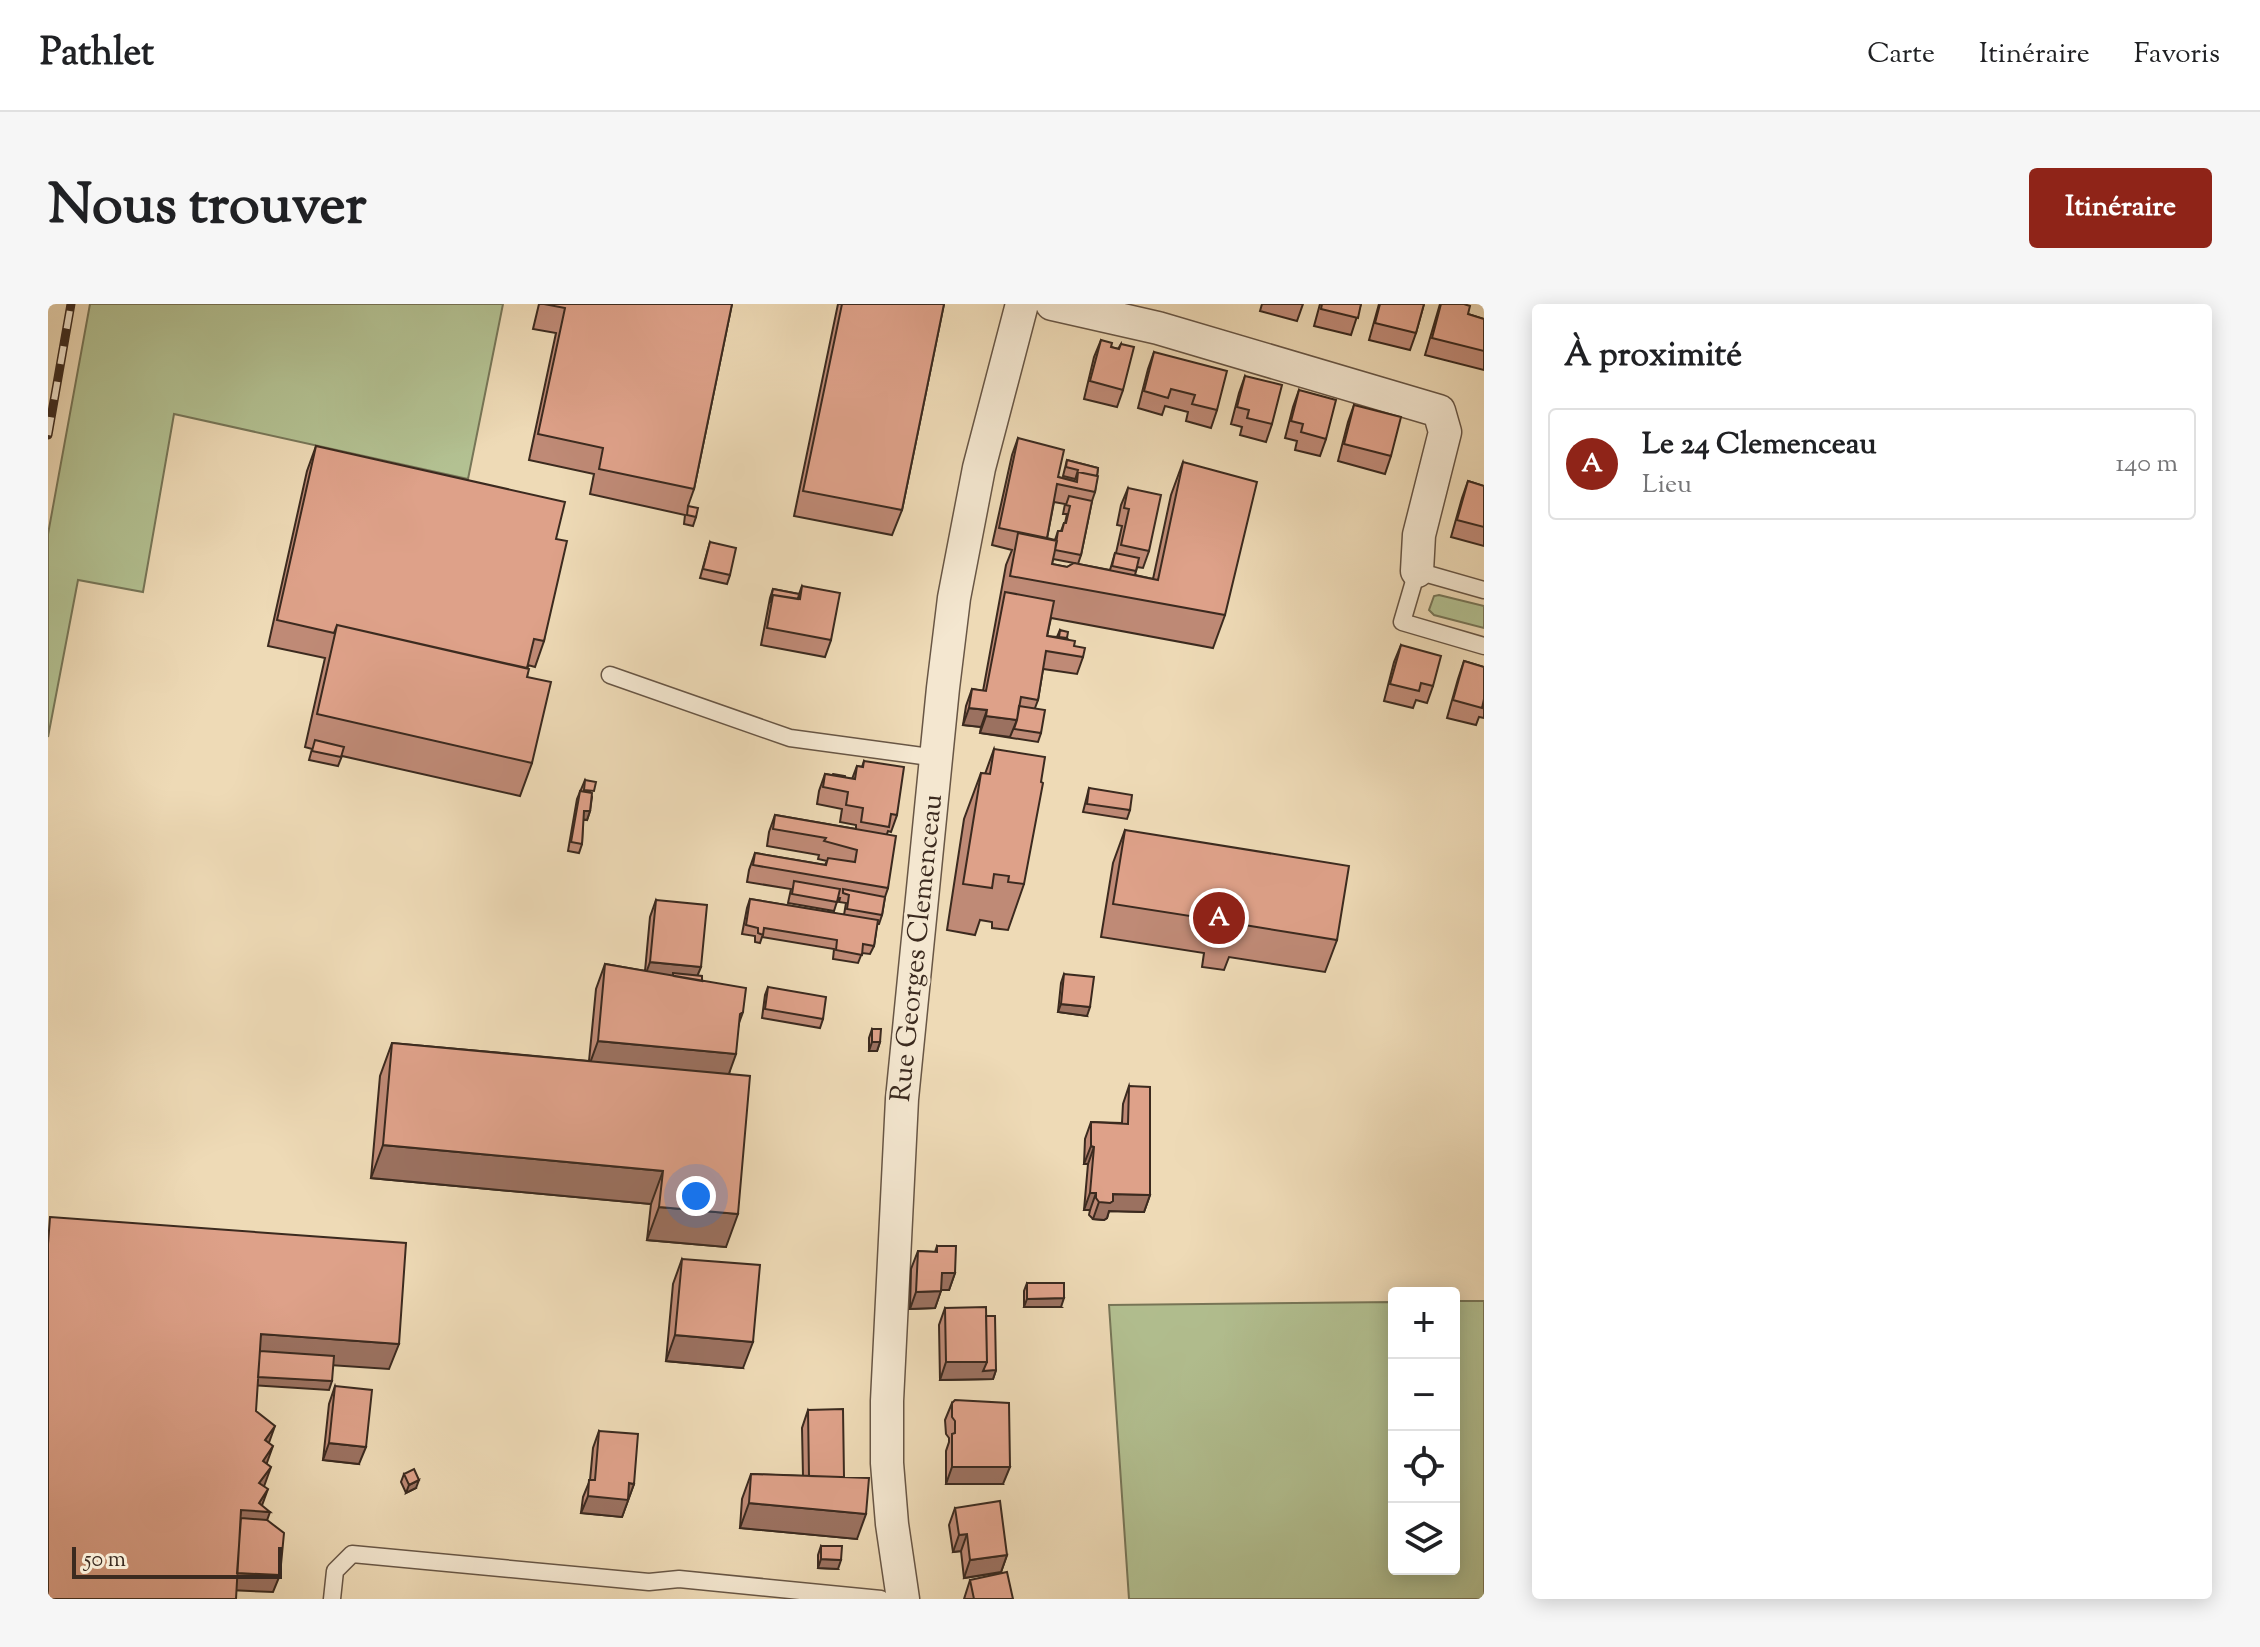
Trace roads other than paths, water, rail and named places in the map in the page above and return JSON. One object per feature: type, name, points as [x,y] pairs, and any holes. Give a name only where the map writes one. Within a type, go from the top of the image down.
[{"type":"street","name":"Rue Georges Clemenceau","points":[[903,1599],[887,1463],[888,1372],[902,1099],[947,654],[961,559],[979,468],[1022,304]]},
{"type":"street","points":[[1052,304],[1158,328],[1439,411],[1445,432],[1419,535],[1417,571]]},
{"type":"lane","points":[[1484,590],[1417,571],[1402,622],[1484,646]]},
{"type":"lane","points":[[610,675],[790,738],[937,758]]},
{"type":"lane","points":[[332,1599],[335,1571],[352,1554],[649,1582],[679,1579],[881,1599]]},
{"type":"railway","points":[[48,435],[71,304]]},
{"type":"place","name":"Le 24 Clemenceau","points":[[1219,918]]}]
